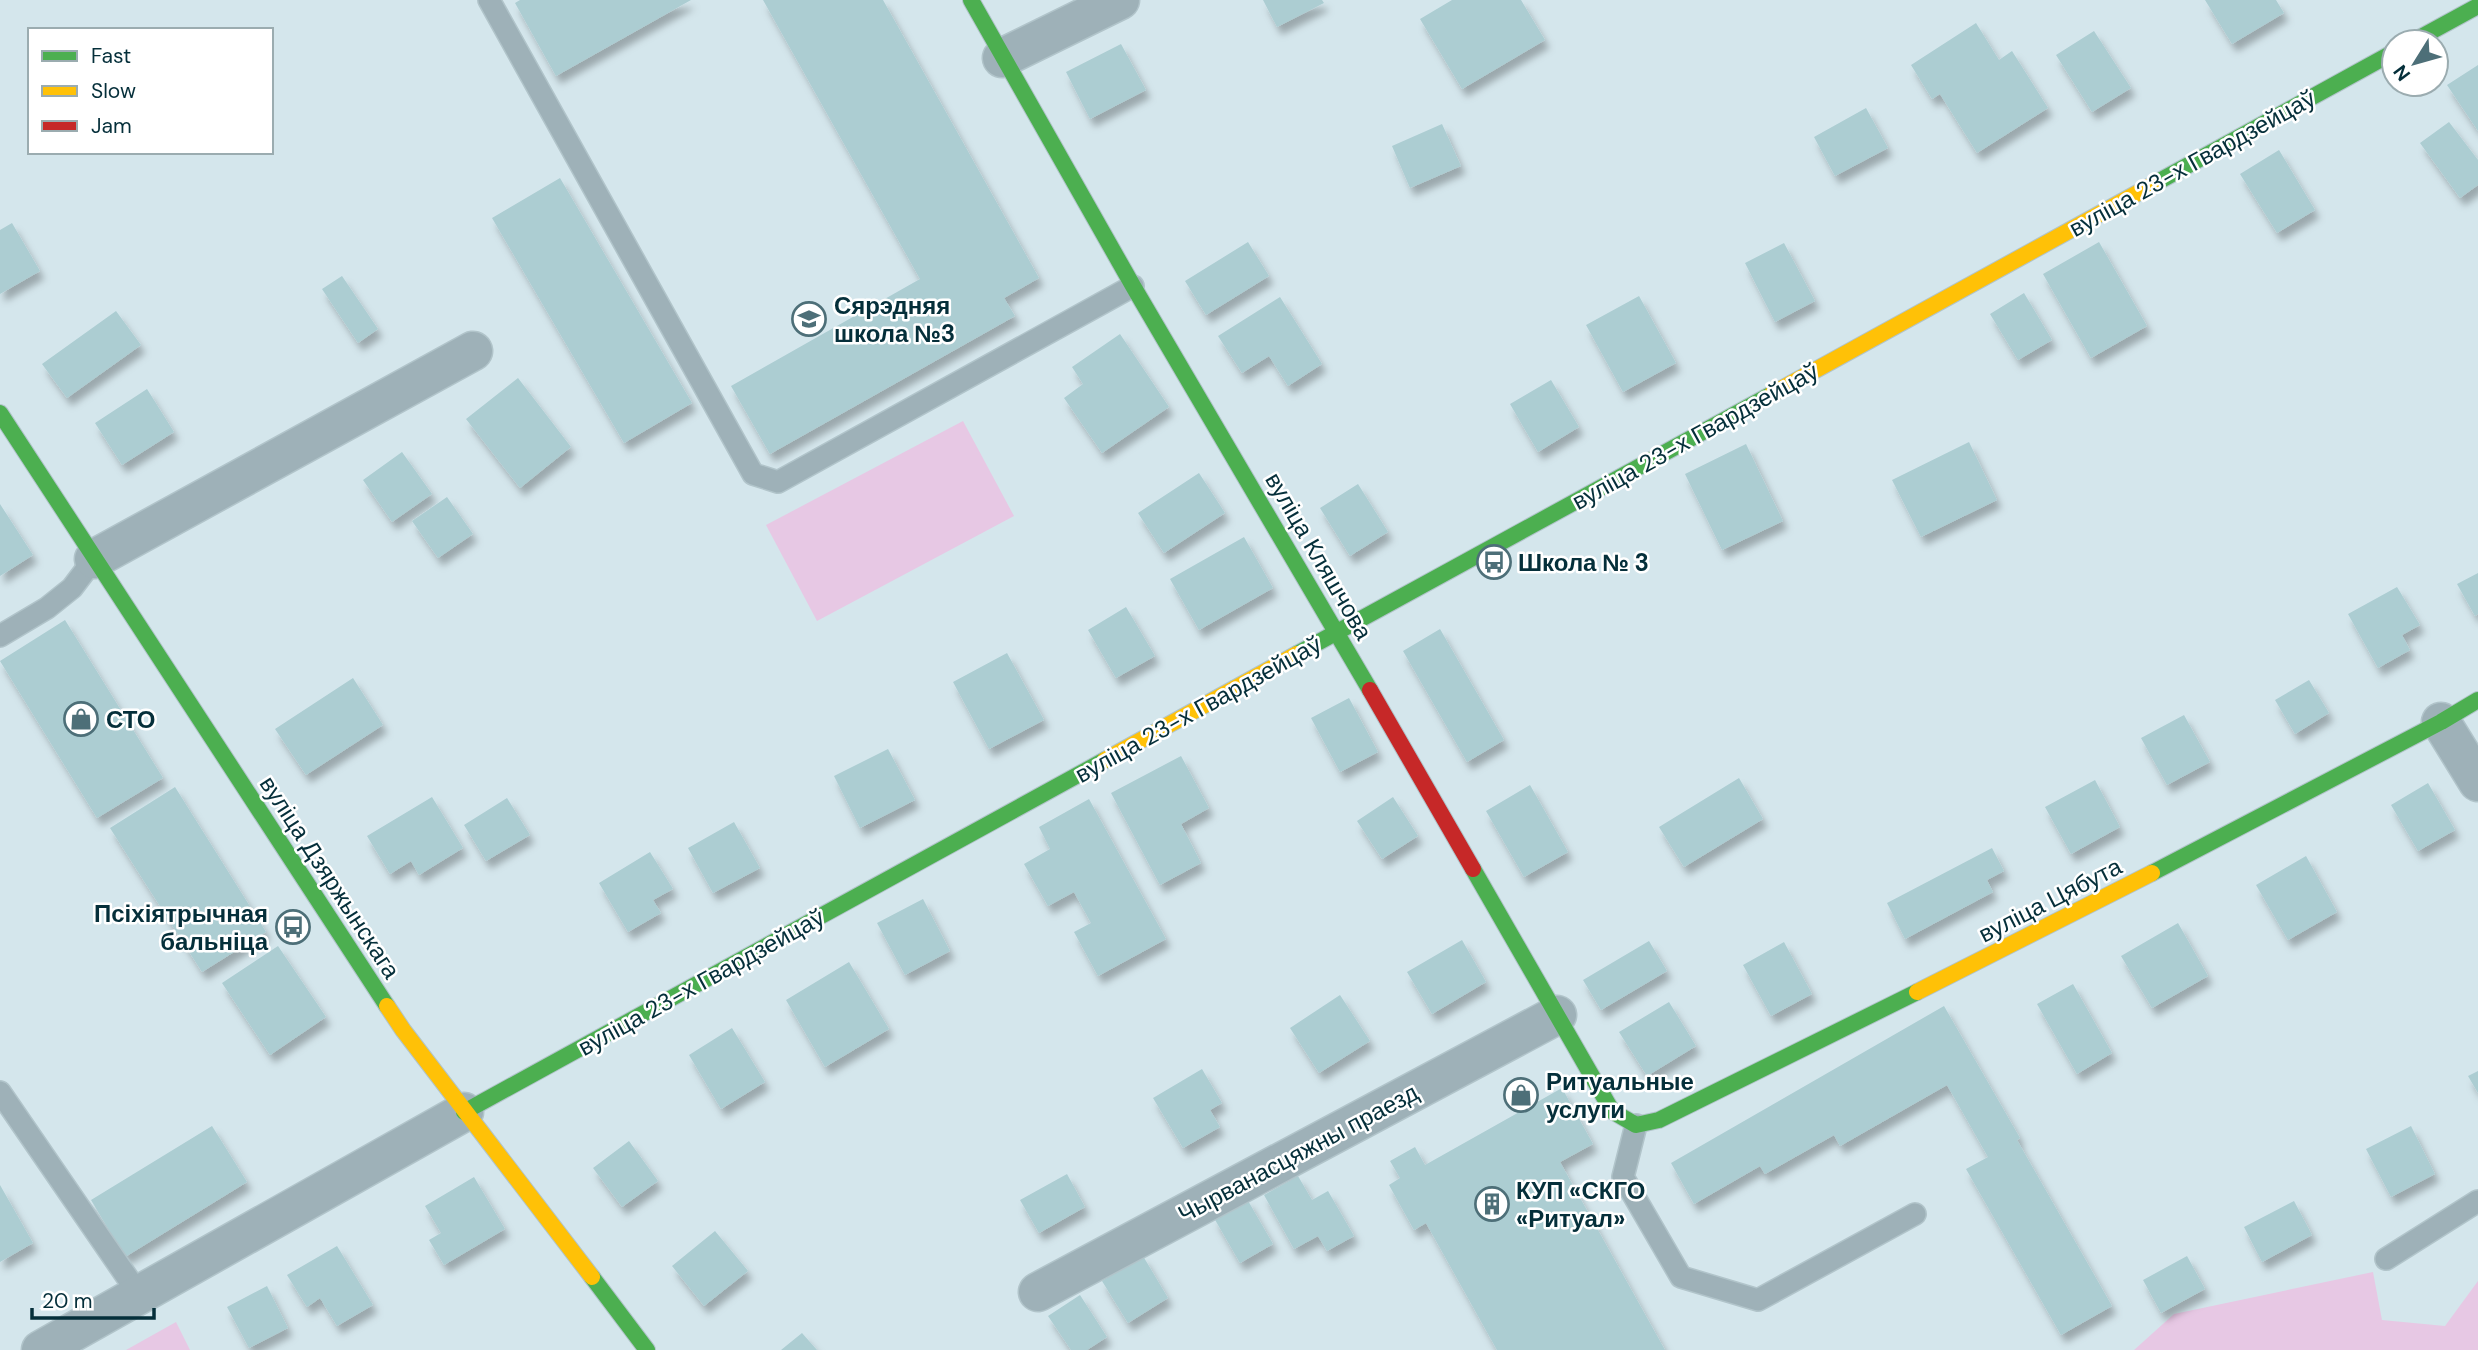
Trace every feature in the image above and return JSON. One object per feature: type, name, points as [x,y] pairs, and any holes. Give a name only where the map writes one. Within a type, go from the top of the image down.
[{"type":"street","name":"вуліца Кляшчова","points":[[971,0],[1133,286],[1337,632],[1612,1111],[1636,1125]]},
{"type":"street","points":[[1002,58],[1121,0]]},
{"type":"street","points":[[2438,28],[2478,6]]},
{"type":"street","name":"вуліца 23-х Гвардзейцаў","points":[[41,1350],[464,1112],[2380,60]]},
{"type":"street","points":[[94,559],[473,351]]},
{"type":"street","name":"вуліца Дзяржынскага","points":[[0,413],[403,1030],[647,1350]]},
{"type":"street","name":"вуліца Цябута","points":[[1636,1125],[1659,1120],[2017,943],[2441,722],[2478,700]]},
{"type":"street","points":[[2441,722],[2478,782]]},
{"type":"street","name":"Чырванасцяжны праезд","points":[[1038,1292],[1558,1015]]},
{"type":"lane","points":[[489,0],[752,474],[778,482],[1133,286]]},
{"type":"lane","points":[[0,636],[47,608],[72,587],[94,559]]},
{"type":"lane","points":[[0,1092],[7,1117],[140,1296]]},
{"type":"lane","points":[[1636,1125],[1623,1177],[1681,1276],[1758,1300],[1914,1214]]},
{"type":"lane","points":[[2386,1259],[2478,1201]]},
{"type":"shaded area","points":[[963,421],[1014,516],[817,621],[766,525]]},
{"type":"shaded area","points":[[2373,1272],[2382,1320],[2445,1326],[2478,1281],[2478,1350],[2134,1350],[2174,1314]]},
{"type":"shaded area","points":[[176,1322],[190,1350],[126,1350]]},
{"type":"building","points":[[520,0],[691,0],[556,76],[515,3]]},
{"type":"building","points":[[763,0],[883,0],[1039,278],[1004,298],[1015,316],[770,454],[731,386],[920,279]]},
{"type":"building","points":[[1263,0],[1322,0],[1324,3],[1277,27]]},
{"type":"building","points":[[1452,0],[1521,0],[1545,40],[1462,89],[1420,19]]},
{"type":"building","points":[[2205,0],[2276,0],[2284,13],[2232,44]]},
{"type":"building","points":[[1976,23],[1999,60],[2012,51],[2048,108],[1977,153],[1940,94],[1932,99],[1911,65]]},
{"type":"building","points":[[2094,31],[2131,88],[2092,112],[2056,55]]},
{"type":"building","points":[[1121,44],[1146,90],[1090,119],[1066,72]]},
{"type":"building","points":[[2478,65],[2478,131],[2450,89],[2450,83]]},
{"type":"building","points":[[1866,108],[1888,148],[1835,176],[1814,137]]},
{"type":"building","points":[[2449,122],[2478,160],[2478,185],[2460,198],[2420,143]]},
{"type":"building","points":[[1442,124],[1461,166],[1410,188],[1392,146]]},
{"type":"building","points":[[2279,150],[2315,210],[2277,233],[2240,174]]},
{"type":"building","points":[[560,178],[692,403],[624,443],[492,218]]},
{"type":"building","points":[[12,223],[40,271],[0,294],[0,230]]},
{"type":"building","points":[[1248,242],[1269,276],[1206,315],[1185,281]]},
{"type":"building","points":[[2099,242],[2147,326],[2091,358],[2043,274]]},
{"type":"building","points":[[1784,243],[1815,301],[1775,322],[1745,263]]},
{"type":"building","points":[[342,276],[378,329],[358,343],[322,289]]},
{"type":"building","points":[[2024,293],[2052,340],[2018,360],[1990,314]]},
{"type":"building","points":[[1639,296],[1676,363],[1623,392],[1586,325]]},
{"type":"building","points":[[1280,297],[1322,364],[1288,386],[1269,356],[1242,373],[1218,336]]},
{"type":"building","points":[[116,311],[141,345],[67,398],[42,364]]},
{"type":"building","points":[[1120,334],[1169,407],[1102,453],[1064,398],[1083,384],[1072,367]]},
{"type":"building","points":[[518,378],[571,447],[520,488],[466,419]]},
{"type":"building","points":[[1551,380],[1579,427],[1538,452],[1510,404]]},
{"type":"building","points":[[147,389],[174,432],[122,465],[95,423]]},
{"type":"building","points":[[1969,442],[1997,500],[1921,537],[1892,480]]},
{"type":"building","points":[[1746,444],[1783,521],[1722,550],[1685,474]]},
{"type":"building","points":[[402,452],[432,494],[392,522],[363,480]]},
{"type":"building","points":[[1199,473],[1225,513],[1164,553],[1138,513]]},
{"type":"building","points":[[1358,484],[1388,532],[1350,556],[1320,508]]},
{"type":"building","points":[[447,497],[473,534],[438,558],[412,521]]},
{"type":"building","points":[[0,504],[33,555],[0,576]]},
{"type":"building","points":[[1244,537],[1273,588],[1199,630],[1170,579]]},
{"type":"building","points":[[2478,573],[2478,614],[2475,616],[2457,584]]},
{"type":"building","points":[[2397,587],[2420,625],[2402,635],[2410,650],[2378,668],[2348,614]]},
{"type":"building","points":[[1126,607],[1155,656],[1116,678],[1088,630]]},
{"type":"building","name":"СТО","points":[[65,620],[163,778],[97,818],[0,661]]},
{"type":"building","points":[[1440,629],[1504,740],[1467,762],[1403,651]]},
{"type":"building","points":[[1007,653],[1044,720],[989,749],[953,682]]},
{"type":"building","points":[[353,678],[383,725],[306,775],[275,729]]},
{"type":"building","points":[[2309,680],[2329,713],[2295,734],[2275,700]]},
{"type":"building","points":[[1349,698],[1378,752],[1340,772],[1311,718]]},
{"type":"building","points":[[2184,715],[2210,762],[2167,785],[2141,738]]},
{"type":"building","points":[[888,749],[915,800],[860,828],[834,776]]},
{"type":"building","points":[[1181,756],[1209,808],[1181,824],[1201,863],[1160,885],[1111,793]]},
{"type":"building","points":[[1739,778],[1763,819],[1684,867],[1659,827]]},
{"type":"building","points":[[2095,780],[2120,827],[2071,854],[2045,807]]},
{"type":"building","points":[[2428,783],[2455,830],[2418,851],[2391,805]]},
{"type":"building","points":[[1530,785],[1568,852],[1524,877],[1486,811]]},
{"type":"building","points":[[175,787],[266,932],[202,972],[110,828]]},
{"type":"building","points":[[432,797],[463,848],[419,875],[411,861],[390,874],[367,836]]},
{"type":"building","points":[[1393,797],[1418,836],[1382,859],[1357,821]]},
{"type":"building","points":[[507,798],[530,835],[486,861],[464,825]]},
{"type":"building","points":[[1089,799],[1166,939],[1098,976],[1074,932],[1091,923],[1074,892],[1048,906],[1024,864],[1050,849],[1039,827]]},
{"type":"building","points":[[734,822],[760,868],[713,893],[688,848]]},
{"type":"building","points":[[1992,848],[2004,871],[1987,880],[1993,892],[1905,939],[1887,903]]},
{"type":"building","points":[[650,852],[673,889],[653,900],[661,913],[628,932],[599,883]]},
{"type":"building","points":[[2306,856],[2337,912],[2288,940],[2256,885]]},
{"type":"building","points":[[923,899],[950,951],[905,975],[877,923]]},
{"type":"building","points":[[2178,923],[2208,976],[2152,1008],[2121,956]]},
{"type":"building","points":[[1462,940],[1486,982],[1432,1014],[1407,972]]},
{"type":"building","points":[[1649,941],[1667,971],[1601,1010],[1583,980]]},
{"type":"building","points":[[1784,942],[1812,994],[1771,1016],[1743,965]]},
{"type":"building","points":[[278,946],[326,1017],[270,1055],[222,983]]},
{"type":"building","points":[[849,962],[889,1029],[825,1067],[786,1000]]},
{"type":"building","points":[[2073,984],[2112,1053],[2077,1074],[2037,1004]]},
{"type":"building","points":[[1340,995],[1370,1041],[1319,1073],[1290,1028]]},
{"type":"building","points":[[1669,1002],[1696,1046],[1647,1076],[1619,1032]]},
{"type":"building","points":[[1944,1006],[2112,1306],[2061,1335],[1966,1169],[1988,1157],[1947,1085],[1840,1146],[1834,1135],[1765,1174],[1760,1166],[1694,1204],[1671,1163]]},
{"type":"building","points":[[732,1028],[765,1082],[721,1109],[689,1055]]},
{"type":"building","points":[[1202,1069],[1222,1103],[1210,1110],[1220,1127],[1183,1148],[1153,1098]]},
{"type":"building","points":[[2478,1071],[2478,1093],[2468,1076]]},
{"type":"building","name":"КУП «СКГО «Ритуал»","points":[[1562,1088],[1593,1144],[1560,1162],[1665,1350],[1497,1350],[1426,1223],[1414,1230],[1389,1185],[1400,1178],[1390,1161],[1415,1147],[1425,1165]]},
{"type":"building","points":[[212,1126],[247,1182],[125,1257],[91,1200]]},
{"type":"building","points":[[2411,1126],[2435,1174],[2391,1197],[2366,1149]]},
{"type":"building","points":[[629,1141],[658,1181],[622,1207],[593,1168]]},
{"type":"building","points":[[1067,1174],[1085,1207],[1039,1233],[1020,1200]]},
{"type":"building","points":[[1298,1176],[1312,1200],[1328,1191],[1354,1236],[1327,1251],[1318,1236],[1294,1249],[1264,1195]]},
{"type":"building","points":[[474,1177],[505,1229],[444,1265],[429,1240],[441,1233],[425,1206]]},
{"type":"building","points":[[0,1185],[33,1243],[0,1262]]},
{"type":"building","points":[[1247,1199],[1273,1244],[1240,1263],[1214,1218]]},
{"type":"building","points":[[2294,1201],[2312,1235],[2262,1262],[2244,1227]]},
{"type":"building","points":[[715,1231],[748,1271],[704,1306],[672,1266]]},
{"type":"building","points":[[337,1246],[373,1305],[337,1326],[320,1298],[307,1307],[287,1275]]},
{"type":"building","points":[[1143,1256],[1168,1298],[1128,1323],[1102,1281]]},
{"type":"building","points":[[2187,1256],[2205,1289],[2161,1313],[2143,1280]]},
{"type":"building","points":[[267,1286],[288,1328],[249,1348],[227,1307]]},
{"type":"building","points":[[1080,1295],[1107,1337],[1087,1350],[1071,1350],[1048,1316]]},
{"type":"building","points":[[802,1333],[817,1350],[781,1350]]},
{"type":"traffic: fast","points":[[971,0],[1133,286],[1370,690]]},
{"type":"traffic: fast","points":[[2438,28],[2478,6]]},
{"type":"traffic: fast","points":[[2154,184],[2380,60]]},
{"type":"traffic: fast","points":[[1297,654],[1772,394]]},
{"type":"traffic: fast","points":[[0,413],[387,1006]]},
{"type":"traffic: fast","points":[[2152,873],[2478,700]]},
{"type":"traffic: fast","points":[[464,1112],[1105,760]]},
{"type":"traffic: fast","points":[[1473,869],[1612,1111],[1636,1125],[1659,1120],[1917,992]]},
{"type":"traffic: fast","points":[[592,1277],[647,1350]]},
{"type":"traffic: slow","points":[[1772,394],[2154,184]]},
{"type":"traffic: slow","points":[[1105,760],[1297,654]]},
{"type":"traffic: slow","points":[[1917,992],[2152,873]]},
{"type":"traffic: slow","points":[[387,1006],[592,1277]]},
{"type":"traffic: jam","points":[[1370,690],[1473,869]]},
{"type":"place","name":"Сярэдняя школа №3","points":[[809,319]]},
{"type":"place","name":"Школа № 3","points":[[1494,562]]},
{"type":"place","name":"СТО","points":[[81,719]]},
{"type":"place","name":"Псіхіятрычная бальніца","points":[[293,927]]},
{"type":"place","name":"Ритуальные услуги","points":[[1521,1095]]},
{"type":"place","name":"КУП «СКГО «Ритуал»","points":[[1492,1204]]}]
